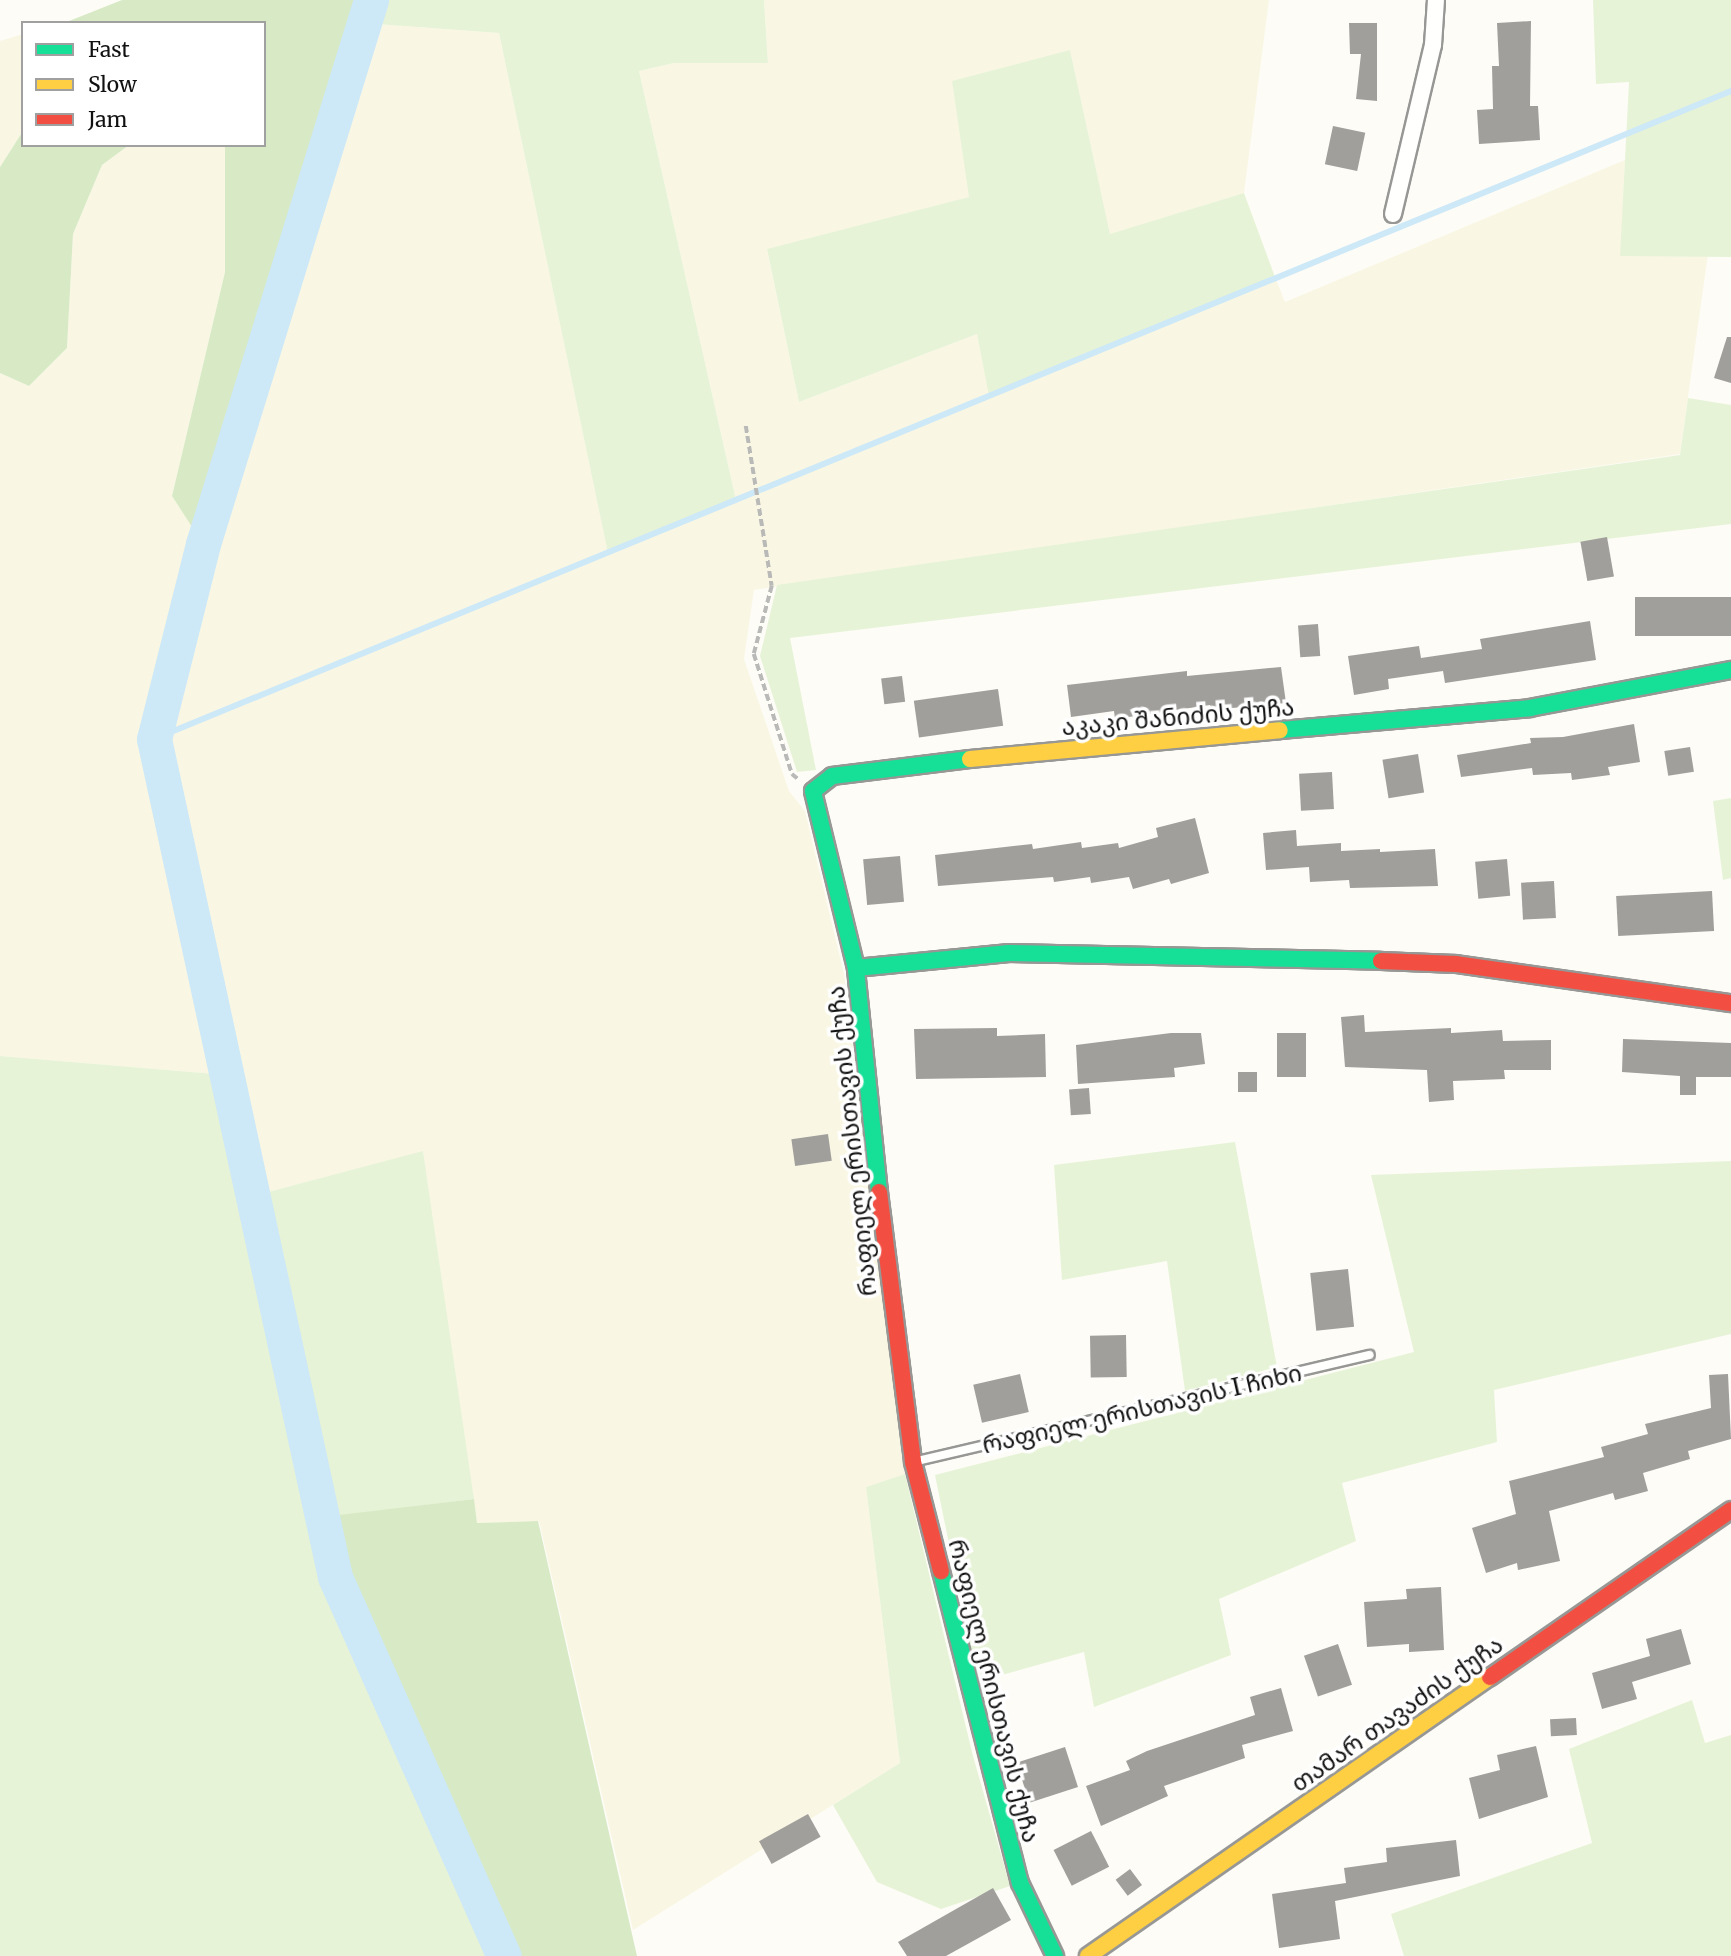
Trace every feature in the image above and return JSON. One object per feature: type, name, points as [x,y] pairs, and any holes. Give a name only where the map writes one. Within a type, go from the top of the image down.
[{"type":"main road","name":"აკაკი შანიძის ქუჩა","points":[[813,791],[832,776],[1031,752],[1530,708],[1731,670]]},
{"type":"main road","points":[[813,791],[856,968]]},
{"type":"main road","name":"რაფიელ ერისთავის ქუჩა","points":[[1055,1956],[1020,1883],[914,1462],[882,1225],[856,968],[1009,953],[1256,955],[1455,964],[1731,1003]]},
{"type":"main road","name":"თამარ თავაძის ქუჩა","points":[[1088,1956],[1731,1510]]},
{"type":"street","points":[[1393,214],[1433,45],[1436,0]]},
{"type":"lane","name":"რაფიელ ერისთავის I ჩიხი","points":[[914,1462],[1370,1356]]},
{"type":"path","points":[[746,426],[758,481],[772,586],[754,654],[792,774],[813,791]]},
{"type":"shaded area","points":[[764,0],[1269,0],[1244,193],[1110,235],[1070,50],[970,197],[767,250],[799,402],[977,334],[990,396],[1275,277],[1285,302],[1625,160],[1621,256],[1708,254],[1680,454],[754,590],[744,659],[789,791],[805,811],[844,974],[905,1474],[866,1487],[900,1763],[633,1930],[539,1521],[477,1523],[423,1152],[253,1196],[227,1075],[0,1056],[0,373],[29,386],[67,348],[73,234],[102,165],[126,147],[225,147],[225,272],[172,496],[203,543],[363,23],[499,33],[608,552],[736,500],[639,71],[674,63],[768,63]]},
{"type":"shaded area","points":[[21,35],[21,134],[0,167],[0,41]]},
{"type":"green space","points":[[122,0],[371,0],[203,544],[172,496],[225,272],[225,147],[266,147],[266,21],[69,21]]},
{"type":"green space","points":[[371,0],[764,0],[768,63],[674,63],[639,71],[736,500],[608,553],[499,33],[363,23]]},
{"type":"green space","points":[[1593,0],[1731,0],[1731,257],[1620,256],[1629,82],[1596,84]]},
{"type":"green space","points":[[1070,50],[1110,234],[1244,193],[1275,277],[989,396],[977,334],[799,402],[767,249],[969,197],[952,81]]},
{"type":"green space","points":[[21,134],[21,147],[126,147],[102,165],[73,234],[67,348],[29,386],[0,373],[0,167]]},
{"type":"green space","points":[[1688,398],[1731,405],[1731,524],[790,638],[816,770],[797,772],[760,656],[777,585],[1680,455]]},
{"type":"green space","points":[[1731,798],[1731,878],[1723,880],[1713,801]]},
{"type":"green space","points":[[0,1056],[227,1075],[253,1196],[423,1151],[474,1499],[322,1518],[335,1577],[504,1956],[0,1956]]},
{"type":"green space","points":[[1235,1142],[1277,1367],[1185,1391],[1167,1261],[1062,1280],[1054,1165]]},
{"type":"green space","points":[[1731,1161],[1731,1334],[1494,1390],[1497,1442],[1342,1483],[1356,1541],[1219,1599],[1231,1655],[1094,1707],[1084,1652],[977,1682],[935,1475],[1414,1352],[1371,1175]]},
{"type":"green space","points":[[905,1474],[973,1756],[1010,1886],[941,1909],[877,1882],[833,1805],[900,1763],[866,1487]]},
{"type":"green space","points":[[474,1499],[477,1523],[538,1521],[637,1956],[504,1956],[335,1577],[322,1517]]},
{"type":"green space","points":[[1692,1700],[1705,1743],[1731,1735],[1731,1956],[1404,1956],[1391,1914],[1592,1843],[1569,1749]]},
{"type":"building","points":[[1531,21],[1530,106],[1538,106],[1540,140],[1479,144],[1477,110],[1493,109],[1492,66],[1499,66],[1497,23]]},
{"type":"building","points":[[1349,23],[1377,23],[1377,101],[1356,99],[1361,54],[1350,54]]},
{"type":"building","points":[[1333,126],[1365,133],[1357,171],[1325,164]]},
{"type":"building","points":[[1727,337],[1731,337],[1731,383],[1714,378]]},
{"type":"building","points":[[1607,537],[1614,576],[1587,581],[1580,542]]},
{"type":"building","points":[[1635,597],[1731,597],[1731,636],[1635,636]]},
{"type":"building","points":[[1590,621],[1596,660],[1445,683],[1443,671],[1388,679],[1389,689],[1354,695],[1348,656],[1419,646],[1421,658],[1482,649],[1480,639]]},
{"type":"building","points":[[1318,624],[1320,656],[1300,657],[1298,625]]},
{"type":"building","points":[[1281,667],[1286,703],[1211,710],[1210,705],[1115,719],[1114,711],[1071,717],[1067,685],[1187,671],[1187,676]]},
{"type":"building","points":[[902,676],[905,702],[884,704],[881,679]]},
{"type":"building","points":[[998,689],[1003,726],[919,737],[914,701]]},
{"type":"building","points":[[1634,724],[1640,762],[1608,767],[1610,775],[1572,780],[1571,773],[1533,775],[1532,768],[1461,777],[1457,755],[1531,743],[1530,738],[1563,737]]},
{"type":"building","points":[[1690,747],[1694,772],[1668,776],[1664,751]]},
{"type":"building","points":[[1418,754],[1424,793],[1389,798],[1382,760]]},
{"type":"building","points":[[1332,772],[1334,809],[1301,811],[1299,774]]},
{"type":"building","points":[[1195,818],[1209,873],[1171,884],[1169,879],[1133,889],[1129,877],[1091,883],[1090,877],[1054,882],[1053,877],[938,886],[935,855],[1032,844],[1033,849],[1081,842],[1082,848],[1118,843],[1119,848],[1158,837],[1156,828]]},
{"type":"building","points":[[1296,830],[1297,846],[1341,843],[1341,851],[1380,849],[1380,852],[1435,849],[1438,886],[1350,888],[1349,880],[1310,882],[1309,867],[1266,870],[1263,833]]},
{"type":"building","points":[[900,856],[904,902],[867,905],[863,859]]},
{"type":"building","points":[[1507,859],[1510,896],[1478,899],[1475,862]]},
{"type":"building","points":[[1554,881],[1556,918],[1523,920],[1521,883]]},
{"type":"building","points":[[1712,891],[1714,931],[1618,936],[1616,896]]},
{"type":"building","points":[[1364,1015],[1365,1032],[1451,1028],[1451,1033],[1502,1030],[1503,1041],[1551,1040],[1551,1070],[1504,1070],[1505,1079],[1453,1081],[1454,1100],[1429,1102],[1427,1070],[1345,1067],[1341,1017]]},
{"type":"building","points":[[997,1028],[997,1036],[1045,1034],[1046,1077],[916,1079],[914,1029]]},
{"type":"building","points":[[1171,1033],[1201,1033],[1205,1064],[1174,1068],[1175,1077],[1078,1084],[1076,1045]]},
{"type":"building","points":[[1277,1033],[1306,1033],[1306,1077],[1277,1077]]},
{"type":"building","points":[[1623,1039],[1731,1043],[1731,1077],[1696,1077],[1696,1095],[1680,1095],[1680,1076],[1622,1072]]},
{"type":"building","points":[[1238,1072],[1257,1072],[1257,1092],[1238,1092]]},
{"type":"building","points":[[1089,1088],[1091,1114],[1071,1115],[1069,1089]]},
{"type":"building","points":[[828,1134],[832,1161],[795,1166],[791,1139]]},
{"type":"building","points":[[1348,1269],[1354,1327],[1316,1331],[1310,1273]]},
{"type":"building","points":[[1126,1335],[1127,1377],[1091,1378],[1090,1336]]},
{"type":"building","points":[[1020,1374],[1029,1412],[982,1423],[973,1385]]},
{"type":"building","points":[[1728,1374],[1731,1439],[1688,1451],[1690,1459],[1643,1473],[1648,1491],[1615,1500],[1613,1493],[1549,1511],[1560,1561],[1518,1570],[1517,1563],[1486,1573],[1472,1528],[1516,1514],[1509,1481],[1604,1457],[1601,1447],[1648,1434],[1645,1424],[1711,1408],[1709,1375]]},
{"type":"building","points":[[1441,1587],[1444,1650],[1409,1652],[1409,1644],[1367,1647],[1364,1602],[1407,1599],[1406,1589]]},
{"type":"building","points":[[1681,1629],[1691,1664],[1632,1682],[1637,1699],[1602,1709],[1592,1673],[1650,1656],[1646,1639]]},
{"type":"building","points":[[1338,1644],[1352,1685],[1318,1696],[1304,1656]]},
{"type":"building","points":[[1281,1688],[1293,1731],[1242,1745],[1245,1758],[1164,1786],[1168,1796],[1101,1826],[1086,1786],[1130,1770],[1126,1761],[1147,1751],[1255,1715],[1250,1697]]},
{"type":"building","points":[[1576,1718],[1577,1735],[1551,1736],[1550,1719]]},
{"type":"building","points":[[1536,1746],[1548,1797],[1479,1819],[1469,1778],[1500,1770],[1497,1755]]},
{"type":"building","points":[[1065,1747],[1078,1787],[1029,1803],[1016,1763]]},
{"type":"building","points":[[808,1814],[821,1837],[772,1864],[759,1841]]},
{"type":"building","points":[[1091,1831],[1109,1867],[1072,1886],[1054,1850]]},
{"type":"building","points":[[1456,1840],[1460,1876],[1335,1901],[1340,1939],[1279,1948],[1272,1894],[1346,1883],[1344,1868],[1387,1862],[1386,1848]]},
{"type":"building","points":[[1130,1869],[1142,1885],[1128,1896],[1116,1880]]},
{"type":"building","points":[[993,1888],[1011,1920],[946,1956],[907,1956],[898,1942]]},
{"type":"waterway","points":[[371,0],[203,544],[154,739],[335,1577],[504,1956]]},
{"type":"waterway","points":[[154,739],[1731,91]]},
{"type":"traffic: fast","points":[[1280,730],[1530,708],[1731,670]]},
{"type":"traffic: fast","points":[[879,1192],[856,968],[813,791],[832,776],[970,759]]},
{"type":"traffic: fast","points":[[856,968],[1009,953],[1381,961]]},
{"type":"traffic: fast","points":[[941,1571],[1020,1883],[1055,1956]]},
{"type":"traffic: slow","points":[[970,759],[1280,730]]},
{"type":"traffic: slow","points":[[1088,1956],[1490,1677]]},
{"type":"traffic: jam","points":[[1381,961],[1456,964],[1731,1003]]},
{"type":"traffic: jam","points":[[879,1192],[913,1462],[941,1571]]},
{"type":"traffic: jam","points":[[1490,1677],[1731,1510]]}]
